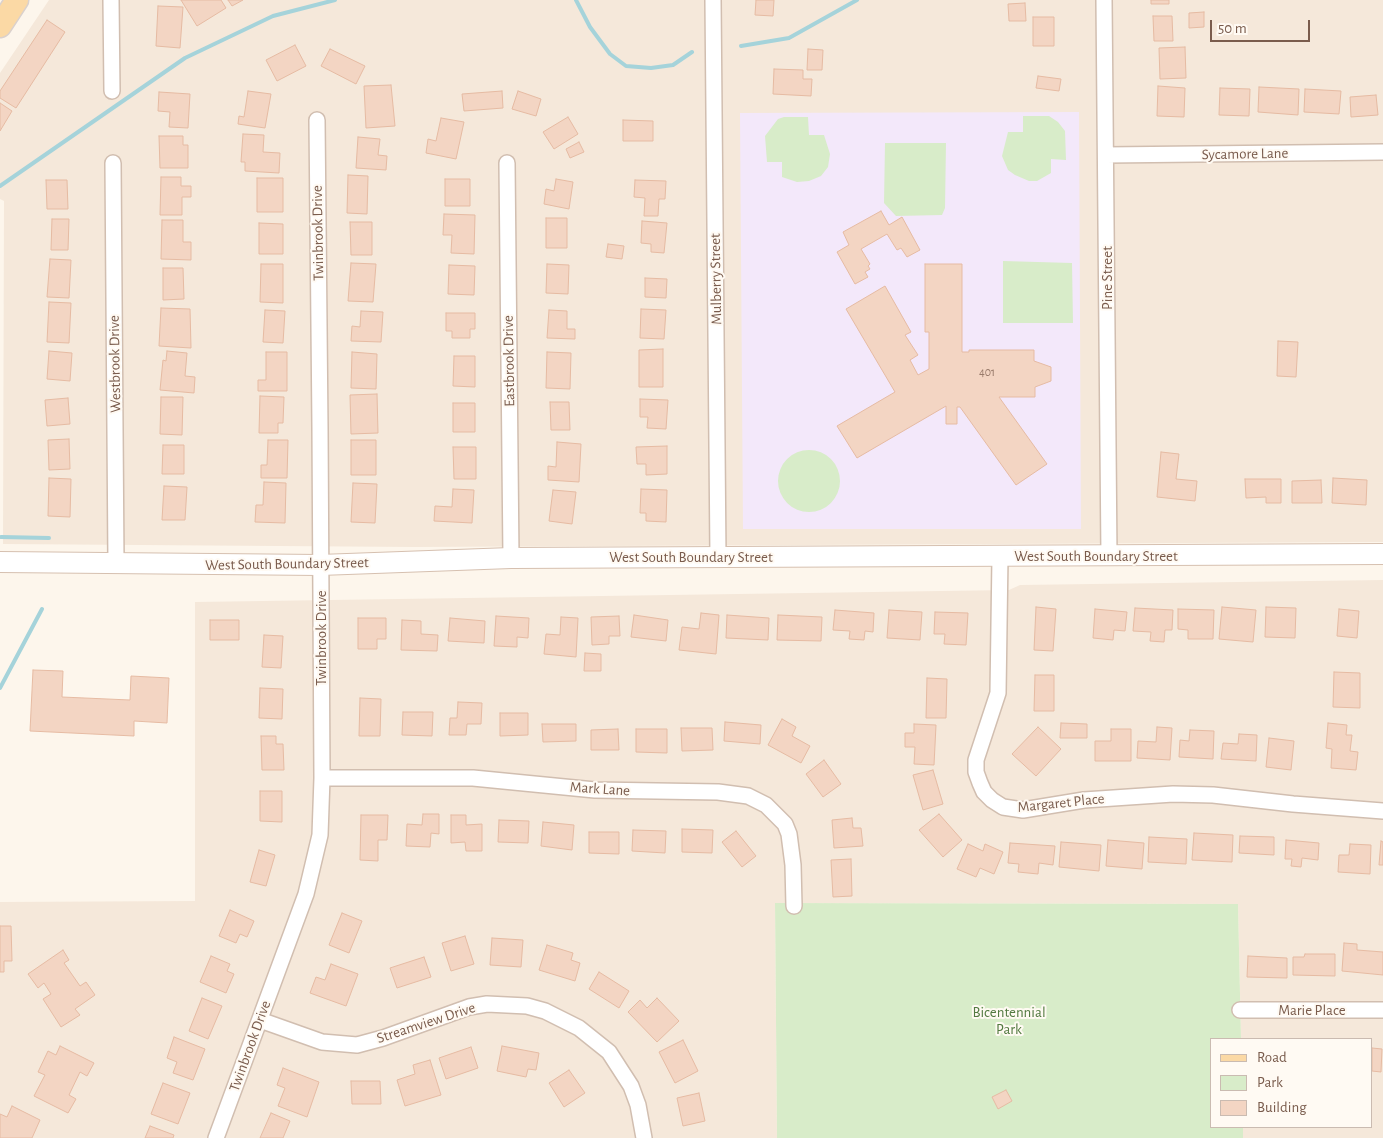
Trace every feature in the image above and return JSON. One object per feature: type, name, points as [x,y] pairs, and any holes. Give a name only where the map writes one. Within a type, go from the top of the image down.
[{"type":"main road","points":[[0,9],[4,0]]},
{"type":"main road","points":[[0,26],[17,0]]},
{"type":"street","points":[[111,0],[112,91]]},
{"type":"street","name":"Mulberry Street","points":[[713,0],[718,557]]},
{"type":"street","name":"Pine Street","points":[[1104,0],[1109,556]]},
{"type":"street","name":"Twinbrook Drive","points":[[216,1138],[306,894],[320,835],[322,778],[317,120]]},
{"type":"street","name":"Sycamore Lane","points":[[1106,155],[1383,152]]},
{"type":"street","name":"Westbrook Drive","points":[[113,163],[116,564]]},
{"type":"street","name":"Eastbrook Drive","points":[[507,163],[511,558]]},
{"type":"street","name":"West South Boundary Street","points":[[0,562],[320,564],[511,558],[1383,554]]},
{"type":"street","name":"Margaret Place","points":[[1000,557],[998,693],[976,760],[976,772],[980,783],[984,792],[992,800],[1003,807],[1024,810],[1084,800],[1123,796],[1205,795],[1383,811]]},
{"type":"street","name":"Mark Lane","points":[[322,778],[473,778],[595,790],[718,792],[748,796],[766,805],[778,815],[789,834],[794,866],[794,906]]},
{"type":"street","name":"Streamview Drive","points":[[260,1020],[322,1042],[357,1044],[383,1038],[469,1007],[487,1004],[527,1006],[545,1011],[579,1028],[609,1052],[631,1086],[638,1105],[644,1138]]},
{"type":"street","name":"Marie Place","points":[[1240,1010],[1383,1010]]},
{"type":"shaded area","points":[[49,0],[1383,0],[1383,542],[415,547],[3,544],[4,201],[0,199],[0,73]]},
{"type":"shaded area","points":[[1079,112],[1081,529],[743,529],[740,113]]},
{"type":"shaded area","points":[[1383,580],[1383,1138],[1243,1138],[1243,1128],[1373,1128],[1373,1038],[1241,1038],[1238,904],[775,903],[777,1138],[0,1138],[0,902],[195,901],[195,602],[1009,590],[1020,585]]},
{"type":"green space","points":[[1023,116],[1049,116],[1058,122],[1065,131],[1066,160],[1051,159],[1051,173],[1037,181],[1029,181],[1008,170],[1002,156],[1008,132],[1023,132]]},
{"type":"green space","points":[[784,117],[808,117],[809,135],[824,135],[830,154],[828,167],[821,176],[809,181],[797,182],[782,177],[782,162],[767,162],[765,136],[778,119]]},
{"type":"green space","points":[[885,143],[946,143],[945,208],[942,215],[896,216],[884,203]]},
{"type":"green space","points":[[1003,261],[1072,263],[1073,323],[1003,323]]},
{"type":"green space","points":[[809,450],[821,452],[831,459],[838,469],[840,481],[838,493],[831,503],[821,510],[809,512],[797,510],[787,503],[780,493],[778,481],[780,469],[787,459],[797,452]]},
{"type":"green space","name":"Bicentennial Park","points":[[775,903],[1238,904],[1241,1038],[1210,1038],[1210,1128],[1243,1128],[1243,1138],[777,1138]]},
{"type":"building","points":[[181,0],[221,0],[226,8],[197,26]]},
{"type":"building","points":[[228,0],[243,0],[232,6]]},
{"type":"building","points":[[756,0],[774,0],[773,16],[755,15]]},
{"type":"building","points":[[1151,0],[1169,0],[1169,4],[1151,4]]},
{"type":"building","points":[[1025,3],[1026,21],[1009,21],[1008,4]]},
{"type":"building","points":[[158,6],[183,7],[180,48],[156,46]]},
{"type":"building","points":[[1204,12],[1204,27],[1189,28],[1189,13]]},
{"type":"building","points":[[1153,16],[1172,16],[1173,41],[1154,41]]},
{"type":"building","points":[[1033,17],[1054,17],[1054,46],[1033,46]]},
{"type":"building","points":[[47,20],[65,32],[16,108],[0,98],[0,91]]},
{"type":"building","points":[[295,45],[306,66],[277,81],[266,60]]},
{"type":"building","points":[[1185,47],[1186,78],[1160,79],[1159,48]]},
{"type":"building","points":[[330,49],[365,66],[356,84],[321,66]]},
{"type":"building","points":[[808,49],[823,50],[822,70],[807,70]]},
{"type":"building","points":[[774,69],[803,70],[803,79],[812,79],[811,96],[773,94]]},
{"type":"building","points":[[1038,76],[1061,79],[1059,91],[1036,88]]},
{"type":"building","points":[[391,85],[395,126],[366,128],[364,86]]},
{"type":"building","points":[[1158,86],[1185,88],[1184,117],[1157,116]]},
{"type":"building","points":[[1259,87],[1299,89],[1298,115],[1258,112]]},
{"type":"building","points":[[1220,88],[1250,89],[1249,116],[1219,115]]},
{"type":"building","points":[[1305,89],[1341,91],[1339,114],[1304,112]]},
{"type":"building","points":[[248,91],[271,94],[265,128],[238,124],[239,116],[244,117]]},
{"type":"building","points":[[502,91],[503,108],[464,111],[462,94]]},
{"type":"building","points":[[518,91],[541,99],[536,116],[512,109]]},
{"type":"building","points":[[159,92],[190,94],[188,128],[169,127],[170,112],[158,111]]},
{"type":"building","points":[[1376,95],[1378,115],[1351,117],[1350,97]]},
{"type":"building","points":[[0,103],[12,111],[0,131]]},
{"type":"building","points":[[568,117],[578,134],[554,149],[543,132]]},
{"type":"building","points":[[441,118],[464,122],[456,159],[426,153],[428,139],[436,141]]},
{"type":"building","points":[[623,120],[653,121],[653,141],[623,141]]},
{"type":"building","points":[[243,134],[264,135],[263,152],[280,153],[279,173],[245,171],[245,162],[241,162]]},
{"type":"building","points":[[159,136],[183,136],[183,145],[188,145],[188,168],[160,168]]},
{"type":"building","points":[[358,137],[380,139],[378,155],[387,156],[386,170],[356,168]]},
{"type":"building","points":[[579,142],[584,152],[570,158],[566,149]]},
{"type":"building","points":[[348,175],[368,176],[367,214],[347,213]]},
{"type":"building","points":[[161,177],[181,177],[181,186],[191,186],[191,197],[182,197],[182,215],[160,215]]},
{"type":"building","points":[[257,178],[283,178],[283,212],[257,212]]},
{"type":"building","points":[[445,179],[470,179],[470,206],[445,206]]},
{"type":"building","points":[[556,179],[573,182],[569,209],[544,204],[546,189],[554,191]]},
{"type":"building","points":[[46,180],[67,180],[68,209],[47,209]]},
{"type":"building","points":[[635,180],[666,181],[665,199],[659,199],[658,216],[644,216],[645,198],[634,197]]},
{"type":"building","points":[[881,211],[889,225],[902,217],[920,250],[907,257],[901,248],[897,250],[887,234],[861,249],[870,264],[868,266],[870,269],[865,272],[868,277],[855,284],[837,252],[849,245],[843,232]]},
{"type":"building","points":[[444,214],[475,215],[474,254],[451,253],[452,235],[443,235]]},
{"type":"building","points":[[546,218],[567,218],[567,248],[546,248]]},
{"type":"building","points":[[52,219],[69,219],[68,250],[51,250]]},
{"type":"building","points":[[162,220],[183,220],[183,242],[191,242],[191,260],[161,259]]},
{"type":"building","points":[[642,221],[667,223],[664,253],[651,252],[651,244],[641,243]]},
{"type":"building","points":[[350,222],[372,222],[372,255],[351,255]]},
{"type":"building","points":[[259,223],[283,224],[283,254],[259,254]]},
{"type":"building","points":[[608,244],[624,246],[622,259],[606,257]]},
{"type":"building","points":[[50,259],[71,260],[69,298],[47,297]]},
{"type":"building","points":[[351,263],[376,264],[373,302],[348,301]]},
{"type":"building","points":[[261,264],[283,264],[283,303],[260,302]]},
{"type":"building","points":[[547,264],[569,265],[568,294],[546,293]]},
{"type":"building","points":[[925,264],[962,264],[962,352],[969,352],[969,350],[1034,350],[1034,361],[1051,367],[1051,381],[1035,387],[1035,397],[999,397],[1047,464],[1016,485],[960,407],[957,407],[957,424],[946,424],[946,406],[857,458],[837,426],[895,392],[846,309],[885,286],[911,332],[905,335],[918,355],[910,360],[918,375],[929,369],[929,332],[925,332]]},
{"type":"building","points":[[449,265],[475,266],[474,295],[448,294]]},
{"type":"building","points":[[163,268],[183,268],[184,299],[163,300]]},
{"type":"building","points":[[645,278],[667,279],[666,298],[645,297]]},
{"type":"building","points":[[49,302],[71,303],[69,343],[47,342]]},
{"type":"building","points":[[161,308],[190,309],[191,348],[159,346]]},
{"type":"building","points":[[641,309],[666,310],[664,339],[640,338]]},
{"type":"building","points":[[265,310],[285,311],[283,343],[263,342]]},
{"type":"building","points":[[549,310],[567,311],[567,329],[575,329],[575,339],[547,338]]},
{"type":"building","points":[[361,311],[383,312],[381,342],[351,341],[352,326],[360,327]]},
{"type":"building","points":[[446,313],[475,313],[475,329],[470,329],[470,338],[452,338],[452,331],[446,331]]},
{"type":"building","points":[[1278,341],[1298,342],[1296,377],[1277,376]]},
{"type":"building","points":[[663,349],[663,387],[639,387],[639,350]]},
{"type":"building","points":[[49,351],[72,353],[70,381],[47,379]]},
{"type":"building","points":[[167,351],[187,353],[185,376],[195,377],[194,393],[160,390],[163,360],[166,361]]},
{"type":"building","points":[[266,352],[287,352],[287,391],[258,391],[258,380],[266,380]]},
{"type":"building","points":[[352,352],[377,354],[376,389],[351,388]]},
{"type":"building","points":[[547,352],[571,353],[570,389],[546,388]]},
{"type":"building","points":[[454,356],[475,356],[475,387],[453,386]]},
{"type":"building","points":[[377,394],[378,433],[351,434],[350,395]]},
{"type":"building","points":[[260,396],[284,397],[283,423],[278,423],[278,433],[259,433]]},
{"type":"building","points":[[161,397],[183,397],[182,435],[160,434]]},
{"type":"building","points":[[68,398],[70,424],[47,426],[45,400]]},
{"type":"building","points":[[640,399],[668,400],[666,429],[647,428],[648,417],[640,417]]},
{"type":"building","points":[[550,402],[569,402],[570,430],[551,430]]},
{"type":"building","points":[[453,403],[475,403],[475,432],[453,432]]},
{"type":"building","points":[[69,439],[70,469],[49,470],[48,440]]},
{"type":"building","points":[[268,440],[288,440],[287,478],[261,478],[261,465],[267,465]]},
{"type":"building","points":[[351,440],[376,440],[376,475],[351,475]]},
{"type":"building","points":[[557,442],[581,444],[579,482],[548,480],[548,466],[556,467]]},
{"type":"building","points":[[163,445],[184,445],[184,474],[162,474]]},
{"type":"building","points":[[667,446],[667,474],[646,475],[646,464],[637,464],[636,447]]},
{"type":"building","points":[[453,447],[476,447],[476,479],[454,479]]},
{"type":"building","points":[[1161,452],[1179,454],[1176,479],[1197,481],[1195,501],[1157,497]]},
{"type":"building","points":[[49,478],[71,479],[70,517],[48,516]]},
{"type":"building","points":[[1333,478],[1367,480],[1366,505],[1332,503]]},
{"type":"building","points":[[1245,479],[1281,479],[1281,503],[1266,503],[1266,497],[1246,498]]},
{"type":"building","points":[[1321,480],[1322,503],[1292,503],[1292,481]]},
{"type":"building","points":[[264,482],[286,483],[285,523],[255,522],[256,505],[263,505]]},
{"type":"building","points":[[353,483],[377,484],[375,523],[351,522]]},
{"type":"building","points":[[164,486],[187,487],[185,520],[162,520]]},
{"type":"building","points":[[453,489],[474,490],[472,523],[434,521],[435,506],[452,507]]},
{"type":"building","points":[[641,489],[667,490],[666,522],[646,521],[646,513],[640,513]]},
{"type":"building","points":[[553,490],[576,492],[572,524],[549,521]]},
{"type":"building","points":[[1036,607],[1056,609],[1053,651],[1034,650]]},
{"type":"building","points":[[1222,607],[1256,610],[1253,642],[1219,639]]},
{"type":"building","points":[[1266,607],[1296,608],[1295,638],[1265,637]]},
{"type":"building","points":[[1135,608],[1173,610],[1172,630],[1165,630],[1164,642],[1150,641],[1151,632],[1133,631]]},
{"type":"building","points":[[1095,609],[1127,612],[1125,631],[1114,630],[1113,640],[1093,638]]},
{"type":"building","points":[[1178,609],[1214,610],[1213,639],[1188,639],[1188,630],[1178,629]]},
{"type":"building","points":[[1339,609],[1359,611],[1357,638],[1337,636]]},
{"type":"building","points":[[835,610],[874,613],[873,632],[865,631],[864,640],[849,639],[850,631],[833,630]]},
{"type":"building","points":[[889,610],[922,612],[920,640],[887,638]]},
{"type":"building","points":[[935,612],[968,613],[966,645],[944,644],[945,634],[934,634]]},
{"type":"building","points":[[701,613],[719,615],[716,654],[679,650],[682,627],[699,629]]},
{"type":"building","points":[[634,615],[668,620],[666,641],[631,637]]},
{"type":"building","points":[[727,615],[769,618],[768,640],[726,638]]},
{"type":"building","points":[[778,615],[822,617],[821,641],[777,640]]},
{"type":"building","points":[[496,616],[529,618],[528,638],[517,637],[517,647],[494,646]]},
{"type":"building","points":[[619,616],[620,636],[609,636],[609,644],[592,645],[591,617]]},
{"type":"building","points":[[561,617],[578,618],[576,657],[544,654],[546,634],[560,635]]},
{"type":"building","points":[[358,618],[386,618],[386,639],[377,639],[377,649],[358,649]]},
{"type":"building","points":[[450,618],[485,621],[484,643],[448,641]]},
{"type":"building","points":[[210,620],[239,620],[239,640],[210,640]]},
{"type":"building","points":[[402,620],[421,621],[421,634],[438,635],[437,651],[401,650]]},
{"type":"building","points":[[264,635],[283,636],[281,668],[262,667]]},
{"type":"building","points":[[585,653],[601,654],[601,671],[584,671]]},
{"type":"building","points":[[33,670],[63,671],[62,697],[130,700],[131,676],[169,678],[167,723],[134,721],[134,736],[30,731]]},
{"type":"building","points":[[1334,672],[1360,673],[1360,708],[1333,707]]},
{"type":"building","points":[[1035,675],[1054,675],[1054,711],[1034,711]]},
{"type":"building","points":[[927,678],[947,679],[946,718],[926,718]]},
{"type":"building","points":[[260,688],[283,689],[282,719],[259,718]]},
{"type":"building","points":[[360,698],[381,699],[380,736],[359,736]]},
{"type":"building","points":[[458,702],[482,703],[481,724],[467,724],[466,735],[449,735],[450,718],[457,718]]},
{"type":"building","points":[[403,712],[433,712],[432,736],[402,735]]},
{"type":"building","points":[[500,713],[528,713],[528,735],[500,736]]},
{"type":"building","points":[[782,719],[796,727],[792,736],[810,746],[801,763],[768,745]]},
{"type":"building","points":[[725,722],[761,725],[760,744],[724,741]]},
{"type":"building","points":[[1061,723],[1087,724],[1087,738],[1060,738]]},
{"type":"building","points":[[1328,723],[1347,725],[1346,735],[1352,735],[1350,751],[1358,752],[1356,770],[1331,768],[1332,749],[1326,748]]},
{"type":"building","points":[[542,724],[576,724],[576,741],[543,742]]},
{"type":"building","points":[[914,724],[936,725],[934,765],[914,764],[915,747],[905,747],[905,733],[914,733]]},
{"type":"building","points":[[1038,727],[1061,749],[1036,776],[1012,754]]},
{"type":"building","points":[[1157,727],[1172,728],[1170,760],[1137,758],[1138,741],[1156,742]]},
{"type":"building","points":[[681,728],[712,728],[713,750],[682,751]]},
{"type":"building","points":[[618,729],[619,750],[591,750],[591,730]]},
{"type":"building","points":[[636,729],[667,729],[667,753],[636,752]]},
{"type":"building","points":[[1111,729],[1131,729],[1131,761],[1095,761],[1095,741],[1111,741]]},
{"type":"building","points":[[1190,730],[1214,731],[1213,759],[1179,757],[1180,740],[1189,741]]},
{"type":"building","points":[[1239,734],[1257,735],[1256,761],[1221,759],[1223,743],[1238,744]]},
{"type":"building","points":[[261,736],[276,736],[276,744],[283,744],[284,770],[262,770]]},
{"type":"building","points":[[1269,738],[1294,741],[1291,770],[1266,767]]},
{"type":"building","points":[[824,760],[841,784],[823,797],[806,774]]},
{"type":"building","points":[[933,770],[943,804],[923,810],[913,775]]},
{"type":"building","points":[[260,791],[282,791],[282,822],[260,821]]},
{"type":"building","points":[[423,814],[439,814],[439,834],[431,833],[430,847],[406,846],[407,824],[422,825]]},
{"type":"building","points":[[939,814],[962,840],[943,857],[919,830]]},
{"type":"building","points":[[361,815],[388,815],[387,840],[378,840],[378,861],[360,860]]},
{"type":"building","points":[[451,815],[466,815],[466,825],[482,824],[482,851],[466,851],[465,842],[451,843]]},
{"type":"building","points":[[852,818],[853,828],[861,828],[863,846],[834,848],[832,820]]},
{"type":"building","points":[[499,820],[529,821],[528,843],[498,842]]},
{"type":"building","points":[[543,822],[574,825],[572,850],[541,846]]},
{"type":"building","points":[[682,829],[713,830],[712,853],[682,852]]},
{"type":"building","points":[[633,830],[666,831],[665,853],[632,851]]},
{"type":"building","points":[[736,831],[756,856],[742,867],[722,842]]},
{"type":"building","points":[[589,832],[619,832],[619,854],[589,853]]},
{"type":"building","points":[[1194,833],[1233,835],[1232,862],[1192,860]]},
{"type":"building","points":[[1240,836],[1274,837],[1274,855],[1239,853]]},
{"type":"building","points":[[1149,837],[1187,839],[1186,864],[1148,862]]},
{"type":"building","points":[[1108,840],[1144,843],[1142,869],[1106,866]]},
{"type":"building","points":[[1286,840],[1319,843],[1318,860],[1302,858],[1301,867],[1291,866],[1292,859],[1285,859]]},
{"type":"building","points":[[1381,841],[1383,842],[1383,865],[1379,865]]},
{"type":"building","points":[[1061,842],[1101,845],[1099,871],[1059,867]]},
{"type":"building","points":[[1010,843],[1055,846],[1053,865],[1039,863],[1038,874],[1018,872],[1019,864],[1008,863]]},
{"type":"building","points":[[968,844],[983,851],[985,844],[1003,852],[994,874],[980,868],[976,877],[957,869]]},
{"type":"building","points":[[1350,844],[1371,845],[1370,874],[1338,872],[1339,855],[1349,855]]},
{"type":"building","points":[[259,850],[275,855],[266,886],[250,882]]},
{"type":"building","points":[[851,859],[852,896],[833,897],[831,860]]},
{"type":"building","points":[[230,910],[254,921],[247,937],[240,934],[236,943],[219,936]]},
{"type":"building","points":[[342,913],[362,921],[349,953],[329,945]]},
{"type":"building","points":[[0,926],[11,926],[12,961],[4,961],[4,972],[0,972]]},
{"type":"building","points":[[465,936],[474,964],[451,971],[442,943]]},
{"type":"building","points":[[492,938],[523,940],[521,967],[490,965]]},
{"type":"building","points":[[1344,943],[1357,944],[1357,950],[1383,952],[1383,975],[1342,971]]},
{"type":"building","points":[[547,945],[573,953],[571,960],[580,963],[575,981],[539,970]]},
{"type":"building","points":[[63,950],[69,960],[64,963],[80,986],[86,982],[95,995],[75,1009],[80,1015],[61,1027],[43,999],[51,994],[44,983],[38,988],[28,974]]},
{"type":"building","points":[[1305,954],[1335,954],[1335,976],[1293,975],[1293,957],[1304,957]]},
{"type":"building","points":[[211,956],[230,964],[227,971],[234,974],[226,993],[200,982]]},
{"type":"building","points":[[1248,956],[1287,958],[1287,978],[1247,977]]},
{"type":"building","points":[[424,957],[431,977],[397,988],[390,968]]},
{"type":"building","points":[[331,964],[358,974],[346,1006],[310,993],[316,977],[325,980]]},
{"type":"building","points":[[599,972],[629,991],[619,1008],[589,989]]},
{"type":"building","points":[[202,998],[222,1006],[208,1039],[189,1031]]},
{"type":"building","points":[[657,998],[679,1021],[657,1042],[628,1012],[640,1000],[647,1008]]},
{"type":"building","points":[[174,1037],[205,1049],[193,1080],[173,1073],[177,1062],[167,1058]]},
{"type":"building","points":[[683,1040],[698,1071],[675,1083],[659,1052]]},
{"type":"building","points":[[60,1046],[94,1063],[87,1076],[80,1072],[69,1095],[76,1099],[68,1113],[34,1096],[45,1075],[38,1072],[48,1051],[56,1055]]},
{"type":"building","points":[[502,1046],[539,1053],[536,1070],[528,1069],[526,1077],[497,1071]]},
{"type":"building","points":[[471,1047],[478,1068],[446,1079],[439,1058]]},
{"type":"building","points":[[1373,1048],[1382,1049],[1381,1072],[1373,1071]]},
{"type":"building","points":[[430,1060],[441,1095],[405,1106],[397,1080],[415,1074],[413,1065]]},
{"type":"building","points":[[283,1068],[319,1082],[307,1117],[278,1106],[285,1088],[277,1085]]},
{"type":"building","points":[[569,1070],[585,1093],[564,1107],[549,1083]]},
{"type":"building","points":[[351,1081],[380,1081],[381,1104],[352,1104]]},
{"type":"building","points":[[163,1083],[190,1093],[178,1124],[151,1114]]},
{"type":"building","points":[[1006,1090],[1012,1101],[998,1109],[992,1097]]},
{"type":"building","points":[[699,1093],[705,1121],[683,1126],[677,1098]]},
{"type":"building","points":[[12,1106],[40,1120],[32,1138],[0,1138],[0,1114],[7,1117]]},
{"type":"building","points":[[271,1113],[290,1121],[283,1138],[260,1138]]},
{"type":"building","points":[[150,1126],[174,1135],[173,1138],[145,1138]]},
{"type":"waterway","points":[[0,186],[185,58],[273,16],[335,0]]},
{"type":"waterway","points":[[576,0],[590,27],[610,54],[626,66],[651,68],[673,65],[692,52]]},
{"type":"waterway","points":[[741,46],[789,38],[857,0]]},
{"type":"waterway","points":[[1,537],[49,538]]},
{"type":"waterway","points":[[0,688],[42,609]]}]
